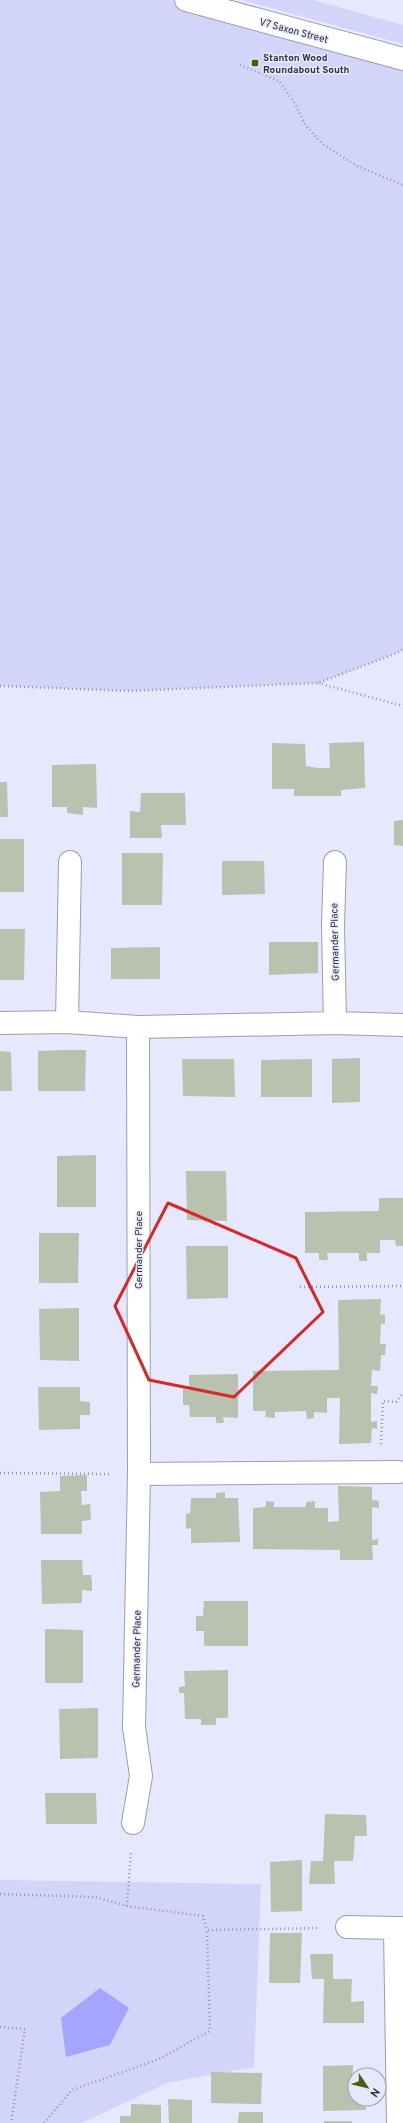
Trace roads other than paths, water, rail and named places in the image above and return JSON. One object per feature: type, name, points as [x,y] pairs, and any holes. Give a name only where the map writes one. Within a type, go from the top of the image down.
[{"type":"street","name":"V7 Saxon Street","points":[[186,0],[403,59]]},
{"type":"street","points":[[67,1022],[70,862]]},
{"type":"street","name":"Germander Place","points":[[335,862],[333,925],[335,1023]]},
{"type":"street","points":[[0,1023],[67,1022],[138,1027],[335,1023],[403,1025]]},
{"type":"street","name":"Germander Place","points":[[133,1823],[141,1776],[134,1727],[139,1474],[138,1027]]},
{"type":"street","points":[[139,1474],[390,1472]]},
{"type":"street","points":[[347,1927],[399,1928],[398,2123]]},
{"type":"water","points":[[100,1988],[129,2008],[110,2045],[66,2057],[61,2018]]},
{"type":"place","name":"Stanton Wood Roundabout South","points":[[255,63]]}]
